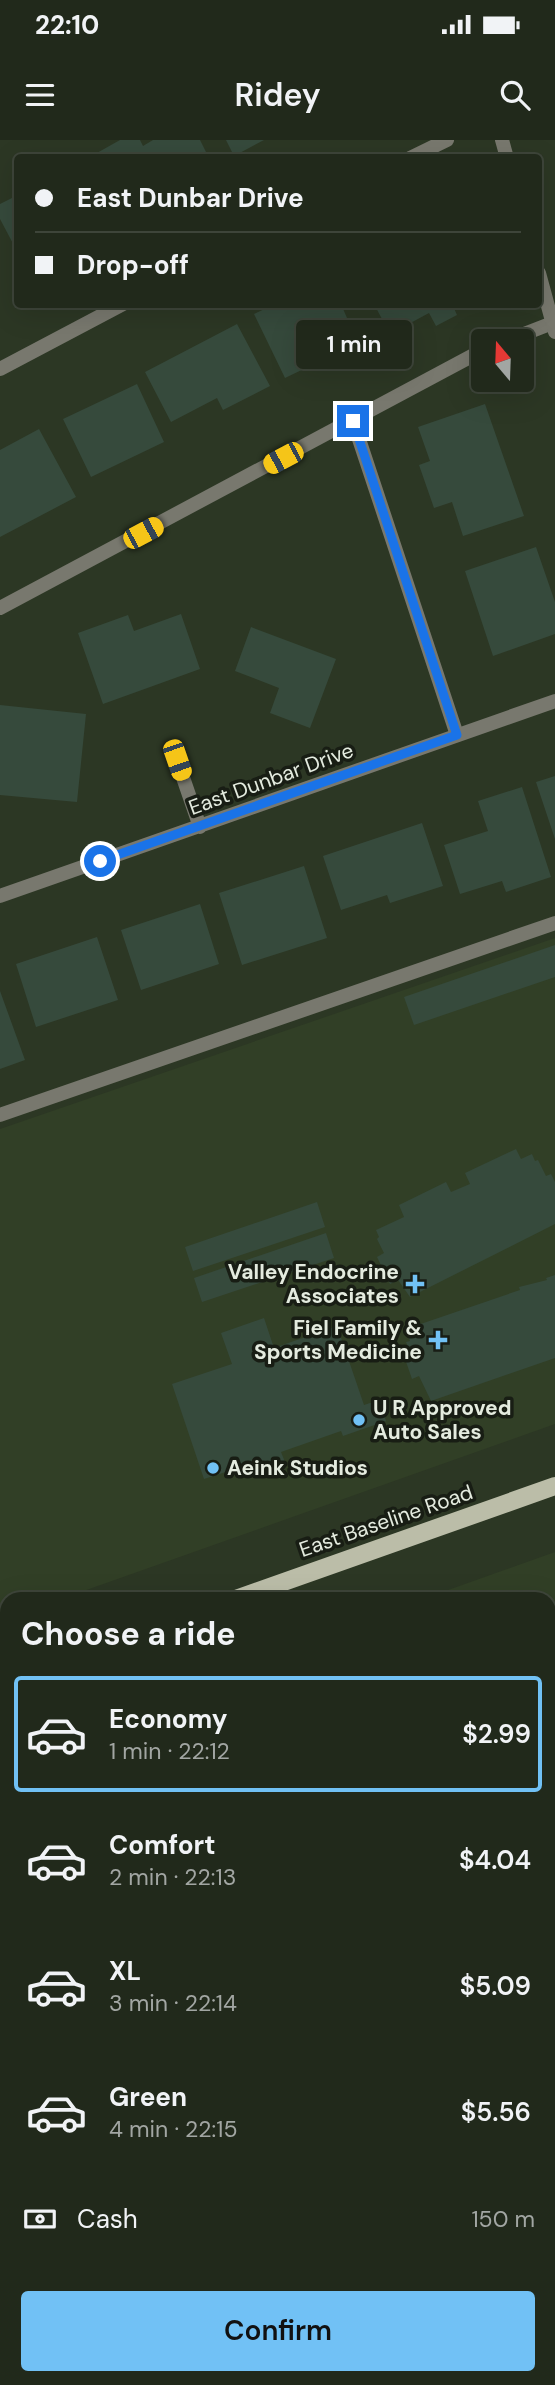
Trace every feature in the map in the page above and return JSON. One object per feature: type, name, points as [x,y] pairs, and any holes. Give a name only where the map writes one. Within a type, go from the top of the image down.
[{"type":"main road","name":"East Baseline Road","points":[[256,1592],[555,1486]]},
{"type":"street","points":[[418,154],[447,140]]},
{"type":"street","points":[[534,332],[554,326],[542,283]]},
{"type":"street","points":[[0,369],[114,308]]},
{"type":"street","points":[[0,608],[471,357]]},
{"type":"street","points":[[353,421],[457,735]]},
{"type":"street","name":"East Dunbar Drive","points":[[0,896],[555,701]]},
{"type":"street","points":[[177,760],[200,827]]},
{"type":"street","points":[[0,1115],[555,923]]},
{"type":"shaded area","points":[[555,938],[555,1424],[81,1592],[0,1592],[0,1129]]},
{"type":"shaded area","points":[[555,1552],[555,1592],[442,1592]]},
{"type":"building","points":[[120,140],[140,140],[143,146],[153,140],[200,140],[207,154],[95,154]]},
{"type":"building","points":[[226,140],[264,140],[238,154],[233,154]]},
{"type":"building","points":[[14,197],[14,245],[0,219],[0,204]]},
{"type":"building","points":[[267,308],[343,308],[347,318],[327,327],[339,352],[285,378],[254,314]]},
{"type":"building","points":[[376,308],[454,308],[457,315],[436,326],[429,313],[390,334]]},
{"type":"building","points":[[237,324],[270,386],[223,410],[217,398],[171,422],[145,372]]},
{"type":"building","points":[[137,384],[164,442],[91,477],[63,419]]},
{"type":"building","points":[[485,404],[524,516],[463,536],[452,502],[434,508],[419,465],[430,461],[418,427]]},
{"type":"building","points":[[39,429],[76,497],[0,537],[0,450]]},
{"type":"building","points":[[536,547],[555,602],[555,634],[493,656],[465,571]]},
{"type":"building","points":[[181,614],[200,669],[103,704],[78,633],[128,615],[134,631]]},
{"type":"building","points":[[251,627],[336,659],[310,728],[270,713],[279,688],[235,671]]},
{"type":"building","points":[[0,705],[86,714],[77,802],[0,795]]},
{"type":"building","points":[[555,776],[555,839],[536,782]]},
{"type":"building","points":[[522,787],[551,877],[506,892],[502,881],[460,894],[444,845],[488,831],[478,801]]},
{"type":"building","points":[[422,823],[443,886],[390,903],[387,895],[341,910],[323,856]]},
{"type":"building","points":[[304,866],[327,938],[242,965],[219,893]]},
{"type":"building","points":[[200,904],[219,964],[141,990],[121,930]]},
{"type":"building","points":[[97,937],[118,1000],[36,1027],[16,964]]},
{"type":"building","points":[[555,945],[555,977],[414,1025],[404,997]]},
{"type":"building","points":[[0,991],[25,1060],[0,1069]]},
{"type":"building","points":[[516,1149],[521,1159],[532,1154],[546,1176],[551,1174],[555,1182],[555,1224],[410,1297],[398,1280],[390,1284],[377,1257],[384,1253],[376,1230],[404,1217],[399,1205],[446,1182],[451,1192],[470,1184],[465,1173]]},
{"type":"building","points":[[317,1202],[325,1227],[193,1271],[185,1247]]},
{"type":"building","points":[[326,1233],[334,1258],[202,1302],[194,1278]]},
{"type":"building","points":[[555,1275],[555,1358],[431,1401],[419,1376],[412,1379],[403,1353],[410,1351],[406,1342],[410,1341],[406,1329],[520,1290],[519,1287],[547,1280],[546,1278]]},
{"type":"building","points":[[264,1318],[274,1348],[337,1326],[364,1405],[379,1400],[386,1421],[343,1436],[341,1431],[281,1452],[285,1462],[244,1476],[241,1467],[204,1479],[172,1384],[232,1364],[221,1333]]},
{"type":"place","name":"Valley Endocrine Associates","points":[[415,1284]]},
{"type":"place","name":"Fiel Family & Sports Medicine","points":[[438,1340]]},
{"type":"place","name":"U R Approved Auto Sales","points":[[359,1420]]},
{"type":"place","name":"Aeink Studios","points":[[213,1468]]},
{"type":"route","points":[[100,861],[457,735],[353,421]]}]
